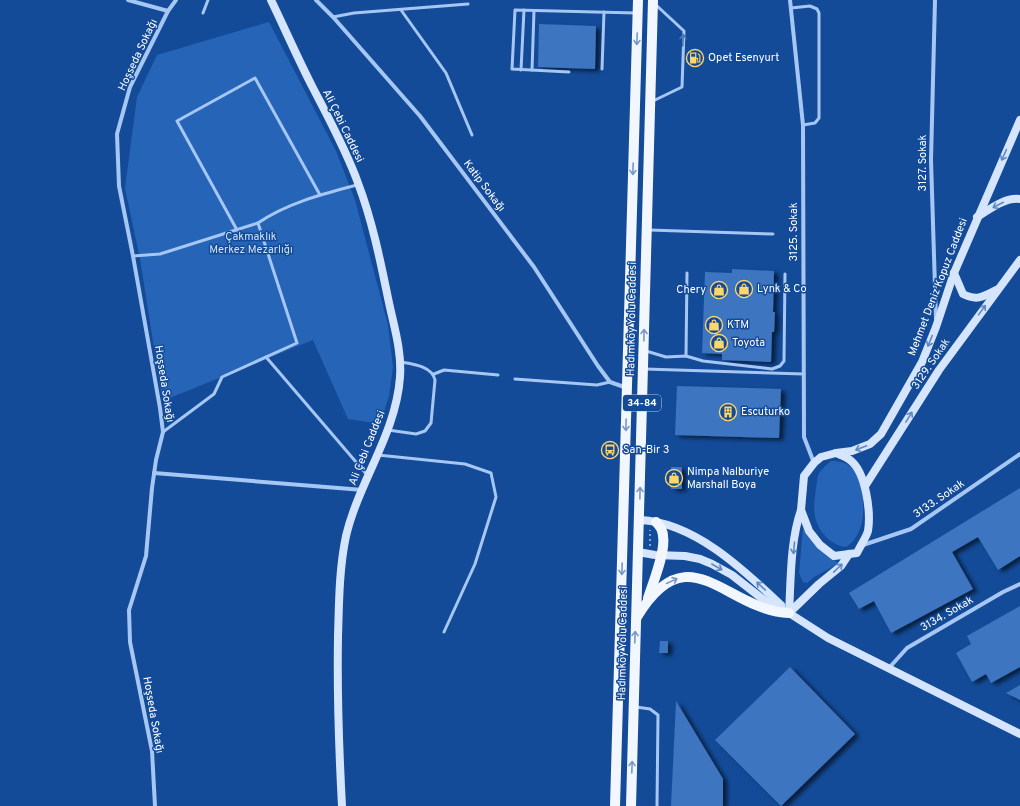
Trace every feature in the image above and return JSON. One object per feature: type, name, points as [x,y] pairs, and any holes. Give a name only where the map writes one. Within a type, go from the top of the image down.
[{"type":"main road","name":"Hadımköy Yolu Caddesi","points":[[615,806],[638,0]]},
{"type":"main road","name":"Hadımköy Yolu Caddesi","points":[[630,806],[640,520],[653,1]]},
{"type":"main road","points":[[624,523],[640,520]]},
{"type":"main road","points":[[636,619],[646,602],[661,555],[664,536],[662,530],[653,523]]},
{"type":"main road","points":[[623,536],[628,544],[638,552]]},
{"type":"main road","points":[[646,602],[672,579],[692,577],[711,583],[766,609],[789,613]]},
{"type":"street","points":[[128,0],[168,11]]},
{"type":"street","name":"Hoşseda Sokağı","points":[[155,806],[152,752],[130,642],[129,610],[146,556],[154,473],[163,432],[133,256],[119,186],[117,134],[130,87],[168,11],[176,0]]},
{"type":"street","name":"Ali Çebi Caddesi","points":[[271,0],[347,156],[359,184],[377,245],[399,350],[400,376],[395,409],[388,430],[354,512],[346,536],[342,562],[338,607],[337,694],[342,806]]},
{"type":"street","name":"Katip Sokağı","points":[[316,0],[333,17],[420,116],[534,267],[594,360],[610,382]]},
{"type":"street","name":"3125. Sokak","points":[[790,0],[803,125],[804,437],[814,463]]},
{"type":"street","name":"3127. Sokak","points":[[935,0],[931,160],[936,327]]},
{"type":"street","name":"Mehmet Deniz Kopuz Caddesi","points":[[836,453],[852,451],[870,444],[881,434],[922,362],[936,327],[954,273],[1020,120]]},
{"type":"street","points":[[977,217],[998,204],[1010,199],[1020,199]]},
{"type":"street","name":"3129. Sokak","points":[[866,486],[939,370],[1020,260]]},
{"type":"street","points":[[954,273],[963,294],[970,298],[981,298],[998,289]]},
{"type":"street","points":[[610,382],[627,388]]},
{"type":"street","points":[[789,613],[796,526],[801,510],[804,476],[814,463],[822,457],[836,453],[850,460],[859,472],[866,486],[869,514],[868,532],[857,553],[834,556],[820,545],[809,531],[801,510]]},
{"type":"street","name":"3133. Sokak","points":[[860,546],[911,529],[1020,454]]},
{"type":"street","points":[[154,473],[363,490]]},
{"type":"street","points":[[640,520],[650,520],[653,523],[689,534],[719,552],[758,584],[789,613]]},
{"type":"street","points":[[638,552],[685,556],[700,559],[712,564],[732,575],[764,600],[789,613],[828,638],[1020,734]]},
{"type":"street","points":[[789,613],[819,584],[841,566],[849,554]]},
{"type":"street","name":"3134. Sokak","points":[[889,668],[908,648],[1020,584]]},
{"type":"lane","points":[[203,13],[208,0]]},
{"type":"lane","points":[[651,102],[682,87],[684,31],[653,1]]},
{"type":"lane","points":[[333,17],[354,13],[468,4]]},
{"type":"lane","points":[[791,8],[810,6],[817,8],[819,13],[819,118],[815,123],[803,125]]},
{"type":"lane","points":[[401,10],[446,73],[472,135]]},
{"type":"lane","points":[[569,72],[512,69],[515,10],[638,13]]},
{"type":"lane","points":[[521,70],[524,10]]},
{"type":"lane","points":[[532,70],[534,11]]},
{"type":"lane","points":[[602,70],[604,12]]},
{"type":"lane","points":[[237,230],[177,121],[255,78],[320,195]]},
{"type":"lane","points":[[133,256],[160,254],[237,230],[258,223],[272,214],[320,195],[359,184]]},
{"type":"lane","points":[[163,432],[214,394],[222,376],[297,343],[258,223]]},
{"type":"lane","points":[[647,230],[773,234]]},
{"type":"lane","points":[[686,356],[687,273]]},
{"type":"lane","points":[[644,351],[666,357],[686,356],[703,361],[772,369],[780,366],[784,361],[785,274]]},
{"type":"lane","points":[[266,357],[369,476]]},
{"type":"lane","points":[[388,430],[416,434],[425,431],[431,423],[435,380],[434,374],[429,370],[416,365],[400,362]]},
{"type":"lane","points":[[643,369],[804,374]]},
{"type":"lane","points":[[434,374],[444,370],[498,375]]},
{"type":"lane","points":[[515,379],[597,385],[610,382]]},
{"type":"lane","points":[[378,455],[465,464],[491,474],[496,497],[475,564],[444,632]]},
{"type":"lane","points":[[634,707],[650,709],[658,715],[656,806]]},
{"type":"path","points":[[650,548],[653,523]]},
{"type":"green space","name":"Çakmaklık Merkez Mezarlığı","points":[[269,22],[336,151],[355,200],[388,325],[393,367],[389,396],[380,424],[348,419],[313,340],[165,400],[161,392],[140,259],[125,188],[137,97],[157,55]]},
{"type":"green space","points":[[831,461],[842,462],[853,469],[861,487],[863,516],[861,526],[854,540],[846,547],[835,544],[822,532],[815,516],[814,502],[818,475]]},
{"type":"green space","points":[[803,528],[818,548],[839,563],[814,577],[807,583],[803,582],[799,573]]},
{"type":"building","points":[[539,24],[596,26],[595,69],[538,67]]},
{"type":"building","points":[[732,269],[774,271],[773,312],[775,312],[774,332],[772,332],[771,362],[722,360],[722,354],[702,353],[705,272],[732,273]]},
{"type":"building","name":"Escuturko","points":[[677,386],[781,389],[779,438],[675,435]]},
{"type":"building","points":[[671,467],[682,467],[682,489],[671,489]]},
{"type":"building","points":[[1020,488],[1020,556],[998,570],[978,537],[952,552],[973,589],[891,633],[874,601],[859,609],[849,593]]},
{"type":"building","points":[[1020,606],[1020,667],[991,683],[986,674],[972,682],[956,653],[971,644],[967,636]]},
{"type":"building","points":[[660,641],[668,641],[668,653],[659,653]]},
{"type":"building","points":[[790,667],[855,734],[781,806],[715,740]]},
{"type":"building","points":[[1020,685],[1020,700],[1006,693]]},
{"type":"building","points":[[676,701],[723,779],[723,806],[671,806]]},
{"type":"place","name":"Opet Esenyurt","points":[[695,58]]},
{"type":"place","name":"Lynk & Co","points":[[744,289]]},
{"type":"place","name":"Chery","points":[[719,290]]},
{"type":"place","name":"KTM","points":[[714,325]]},
{"type":"place","name":"Toyota","points":[[719,343]]},
{"type":"place","name":"Escuturko","points":[[728,412]]},
{"type":"place","name":"San-Bir 3","points":[[610,450]]},
{"type":"place","name":"Nimpa Nalburiye Marshall Boya","points":[[674,478]]}]
